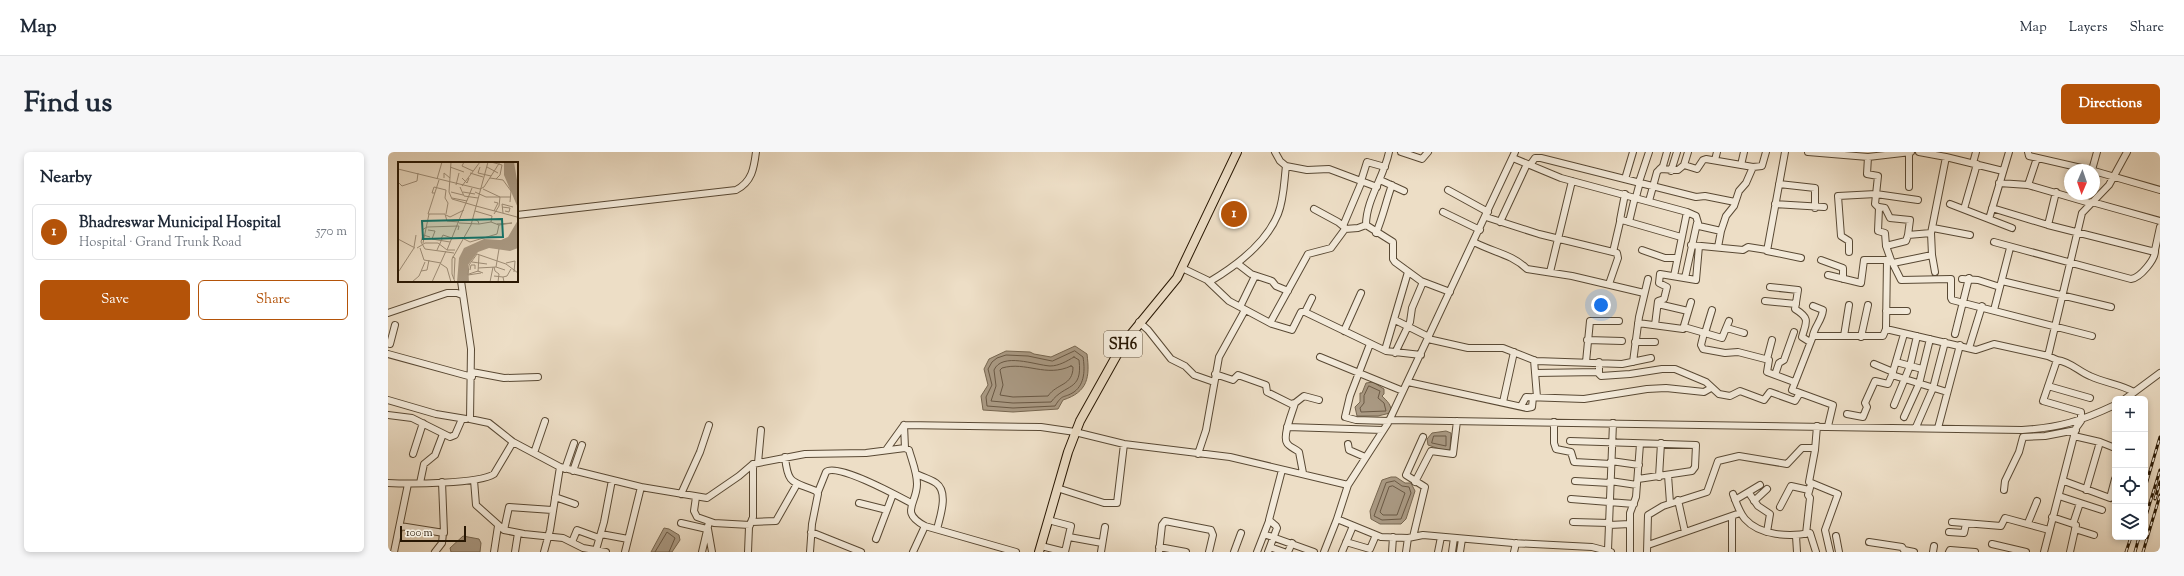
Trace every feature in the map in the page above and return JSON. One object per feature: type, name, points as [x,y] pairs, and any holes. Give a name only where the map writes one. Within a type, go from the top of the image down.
[{"type":"main road","name":"SH6","points":[[1040,549],[1075,432],[1111,364],[1139,322],[1171,285],[1182,268],[1237,152]]},
{"type":"street","points":[[518,215],[736,190],[748,181],[752,175],[756,152]]},
{"type":"street","points":[[1275,152],[1280,161],[1286,166],[1307,170],[1324,168],[1377,187]]},
{"type":"street","points":[[1366,225],[1368,212],[1389,152]]},
{"type":"street","points":[[1401,152],[1422,159],[1428,152]]},
{"type":"street","points":[[1625,179],[1633,152]]},
{"type":"street","points":[[1629,222],[1639,182],[1649,152]]},
{"type":"street","points":[[1649,201],[1667,152]]},
{"type":"street","points":[[1671,170],[1677,152]]},
{"type":"street","points":[[1660,169],[1678,170],[1684,165],[1688,152]]},
{"type":"street","points":[[1684,165],[1697,169],[1704,159],[1703,152]]},
{"type":"street","points":[[1715,160],[1717,152]]},
{"type":"street","points":[[1741,165],[1744,152]]},
{"type":"street","points":[[1704,159],[1753,167],[1762,166],[1766,152]]},
{"type":"street","points":[[1768,250],[1785,152]]},
{"type":"street","points":[[1808,152],[1866,155],[1910,152],[1909,187]]},
{"type":"street","points":[[1919,152],[1975,163],[2003,171]]},
{"type":"street","points":[[1964,209],[1975,163],[1976,152]]},
{"type":"street","points":[[1989,219],[2008,152]]},
{"type":"street","points":[[2028,152],[2029,156],[2064,164]]},
{"type":"street","points":[[2094,164],[2097,152]]},
{"type":"street","points":[[2048,356],[2082,213],[2106,188],[2127,152]]},
{"type":"street","points":[[1324,552],[1348,485],[1389,420],[1480,230],[1514,155],[1529,165],[1572,181],[1635,197],[1696,216],[1697,223],[1685,278]]},
{"type":"street","points":[[1866,155],[1867,174],[1878,176],[1875,204],[1879,207],[1885,208],[1891,218],[1909,220],[1906,241],[1886,246]]},
{"type":"street","points":[[1935,272],[1932,255],[1932,231],[1946,157]]},
{"type":"street","points":[[1500,222],[1529,165],[1537,158],[1654,185],[1696,197],[1705,196],[1735,202]]},
{"type":"street","points":[[2028,185],[2037,158]]},
{"type":"street","points":[[1270,323],[1308,254],[1331,248],[1344,227],[1367,162],[1385,167]]},
{"type":"street","points":[[1210,282],[1238,264],[1258,244],[1276,219],[1280,207],[1286,166]]},
{"type":"street","points":[[1718,247],[1726,216],[1735,202],[1739,191],[1746,183],[1753,167]]},
{"type":"street","points":[[2100,172],[2160,190]]},
{"type":"street","points":[[1380,180],[1404,191]]},
{"type":"street","points":[[1550,272],[1572,181]]},
{"type":"street","points":[[2000,183],[2028,185],[2160,222]]},
{"type":"street","points":[[1779,184],[1815,188],[1815,208]]},
{"type":"street","points":[[1376,232],[1384,215],[1386,202],[1392,186]]},
{"type":"street","points":[[1448,190],[1500,222],[1613,252],[1618,256],[1609,284]]},
{"type":"street","points":[[2048,225],[2056,192]]},
{"type":"street","points":[[1613,252],[1624,194]]},
{"type":"street","points":[[1849,252],[1849,241],[1841,236],[1837,196],[1876,194],[1918,200]]},
{"type":"street","points":[[1775,204],[1815,208],[1824,207]]},
{"type":"street","points":[[1950,204],[2012,228]]},
{"type":"street","points":[[1879,207],[1878,232],[1885,233],[1886,246],[1890,261],[1901,280],[1951,279],[1951,299],[2092,336]]},
{"type":"street","points":[[1992,208],[2048,225],[2151,251],[2154,250]]},
{"type":"street","points":[[1314,209],[1344,227],[1358,228],[1366,225]]},
{"type":"street","points":[[1443,212],[1480,230]]},
{"type":"street","points":[[1674,276],[1687,212]]},
{"type":"street","points":[[1620,220],[1681,237]]},
{"type":"street","points":[[1697,223],[1700,227],[1721,231]]},
{"type":"street","points":[[1366,225],[1393,242],[1394,261],[1423,282],[1450,292]]},
{"type":"street","points":[[1994,242],[2010,248],[2133,280],[2154,257],[2154,250],[2160,227]]},
{"type":"street","points":[[1908,235],[1932,231],[1970,236]]},
{"type":"street","points":[[1474,242],[1520,261],[1527,269],[1609,284],[1644,293]]},
{"type":"street","points":[[1691,245],[1743,250],[1748,246],[1768,250],[1769,252],[1801,258]]},
{"type":"street","points":[[1655,325],[1659,300],[1664,298],[1667,288],[1659,283],[1660,274],[1696,280],[1700,246]]},
{"type":"street","points":[[1994,310],[2010,248]]},
{"type":"street","points":[[1642,250],[1665,258],[1678,258]]},
{"type":"street","points":[[1828,275],[1862,283],[1864,260],[1890,261],[1932,255]]},
{"type":"street","points":[[1821,260],[1843,268],[1843,279]]},
{"type":"street","points":[[1813,335],[1822,338],[1844,336],[1884,336],[1886,329],[1890,261]]},
{"type":"street","points":[[1238,264],[1255,276],[1272,281],[1288,291]]},
{"type":"street","points":[[1182,268],[1210,282],[1225,298],[1243,309],[1270,323],[1292,330],[1301,312],[1305,312],[1312,298]]},
{"type":"street","points":[[1385,350],[1408,272]]},
{"type":"street","points":[[1198,454],[1206,430],[1219,357],[1243,309],[1255,276]]},
{"type":"street","points":[[1962,278],[2063,295],[2111,307]]},
{"type":"street","points":[[1955,334],[1965,302],[1969,278]]},
{"type":"street","points":[[1633,362],[1638,324],[1648,279]]},
{"type":"street","points":[[461,282],[469,331],[472,375],[470,419]]},
{"type":"street","points":[[1395,353],[1408,326],[1412,308],[1423,282]]},
{"type":"street","points":[[1770,287],[1798,290],[1795,309],[1804,314],[1807,322],[1802,337],[1810,342]]},
{"type":"street","points":[[388,313],[447,293],[457,293],[462,295]]},
{"type":"street","points":[[1344,331],[1361,293]]},
{"type":"street","points":[[1765,301],[1796,304]]},
{"type":"street","points":[[1684,327],[1691,302]]},
{"type":"street","points":[[1658,304],[1688,311]]},
{"type":"street","points":[[1844,336],[1849,305]]},
{"type":"street","points":[[1860,337],[1868,305]]},
{"type":"street","points":[[1813,306],[1823,310],[1821,320],[1814,329],[1792,390],[1833,405],[1828,426]]},
{"type":"street","points":[[1970,348],[1982,306]]},
{"type":"street","points":[[1712,310],[1701,345],[1703,349],[1725,353],[1738,352],[1770,360],[1767,371],[1794,382]]},
{"type":"street","points":[[1886,311],[1907,311]]},
{"type":"street","points":[[1305,312],[1385,350],[1395,353],[1421,355]]},
{"type":"street","points":[[1395,320],[1429,338],[1468,348],[1498,348],[1514,352],[1534,360],[1633,362],[1651,358]]},
{"type":"street","points":[[1586,362],[1590,321],[1619,321]]},
{"type":"street","points":[[1638,324],[1682,329],[1684,327],[1722,338],[1729,321]]},
{"type":"street","points":[[1139,322],[1148,330],[1171,359],[1185,366],[1194,375],[1214,382]]},
{"type":"street","points":[[395,325],[389,343],[388,355],[472,375],[504,378],[538,377]]},
{"type":"street","points":[[1726,328],[1744,333]]},
{"type":"street","points":[[1886,329],[1960,345],[1976,350],[1994,344],[2048,356],[2057,360],[2066,361],[2091,377],[2125,387],[2134,392]]},
{"type":"street","points":[[1775,375],[1779,363],[1784,360],[1794,332]]},
{"type":"street","points":[[1847,414],[1863,417],[1867,407],[1865,403],[1875,381],[1888,384],[1893,374],[1904,334]]},
{"type":"street","points":[[1894,405],[1910,366],[1917,336]]},
{"type":"street","points":[[1904,417],[1919,384],[1930,339]]},
{"type":"street","points":[[1587,340],[1622,341]]},
{"type":"street","points":[[1767,359],[1772,340]]},
{"type":"street","points":[[1635,342],[1655,342]]},
{"type":"street","points":[[1916,427],[1933,388],[1945,342]]},
{"type":"street","points":[[1370,344],[1348,401],[1346,417],[1356,420],[1916,427],[2022,430],[2051,428],[2082,420],[2112,406]]},
{"type":"street","points":[[1938,428],[1960,345]]},
{"type":"street","points":[[1503,402],[1514,352]]},
{"type":"street","points":[[1320,357],[1403,391]]},
{"type":"street","points":[[1408,382],[1531,408],[1535,397],[1534,360]]},
{"type":"street","points":[[2044,552],[2052,517],[2064,481],[2075,433],[2082,420],[2081,412],[2043,401],[2057,364],[2057,360]]},
{"type":"street","points":[[1598,372],[1599,362]]},
{"type":"street","points":[[1896,362],[1922,369]]},
{"type":"street","points":[[1874,364],[1904,379],[1947,392]]},
{"type":"street","points":[[1535,373],[1598,372],[1601,376],[1610,376],[1670,369],[1702,380],[1711,388],[1723,395],[1730,396],[1740,391],[1763,400],[1768,392],[1795,401],[1800,393]]},
{"type":"street","points":[[2129,396],[2160,373]]},
{"type":"street","points":[[1215,374],[1233,380],[1238,375],[1255,380],[1266,385],[1267,392],[1289,403],[1295,403]]},
{"type":"street","points":[[2048,386],[2090,398]]},
{"type":"street","points":[[1521,406],[1524,397],[1584,399],[1647,389],[1674,389],[1704,392],[1711,388]]},
{"type":"street","points":[[1303,473],[1299,452],[1286,441],[1287,427],[1295,403],[1304,396],[1319,400]]},
{"type":"street","points":[[388,400],[436,414],[489,423],[513,442],[563,468],[641,487],[696,497],[710,496],[756,463],[812,454],[866,453],[905,448],[909,450],[916,474],[917,487],[911,502],[913,518],[925,526],[995,549],[1016,552]]},
{"type":"street","points":[[388,415],[405,416],[423,423],[443,434],[454,436],[462,419]]},
{"type":"street","points":[[534,453],[545,421]]},
{"type":"street","points":[[1415,482],[1431,451],[1453,454],[1457,421]]},
{"type":"street","points":[[1554,422],[1554,444],[1556,449],[1571,452],[1575,462],[1639,465]]},
{"type":"street","points":[[413,454],[423,423]]},
{"type":"street","points":[[1337,519],[1376,535],[1393,537],[1423,535],[1573,546],[1609,551],[1612,423]]},
{"type":"street","points":[[681,494],[700,452],[709,425]]},
{"type":"street","points":[[904,425],[1041,427],[1075,432],[1124,444],[1230,457],[1282,470],[1303,473],[1348,485]]},
{"type":"street","points":[[904,425],[905,448]]},
{"type":"street","points":[[886,450],[904,425]]},
{"type":"street","points":[[1806,534],[1810,498],[1808,495],[1810,487],[1808,482],[1815,448],[1817,426]]},
{"type":"street","points":[[1287,427],[1383,430]]},
{"type":"street","points":[[748,552],[756,463],[761,430]]},
{"type":"street","points":[[2004,490],[2005,481],[2020,452],[2023,437],[2075,433],[2112,447]]},
{"type":"street","points":[[420,483],[424,464],[435,455],[443,434]]},
{"type":"street","points":[[1406,552],[1425,489],[1424,486],[1415,482],[1406,475],[1423,437]]},
{"type":"street","points":[[1570,441],[1696,445],[1694,470],[1638,482],[1575,481]]},
{"type":"street","points":[[388,483],[408,484],[474,480],[490,476],[494,474],[513,442]]},
{"type":"street","points":[[2086,490],[2100,442]]},
{"type":"street","points":[[544,552],[549,536],[555,497],[563,468],[574,443]]},
{"type":"street","points":[[1659,477],[1661,443]]},
{"type":"street","points":[[1057,488],[1104,503],[1117,503],[1124,444]]},
{"type":"street","points":[[1348,444],[1349,450],[1365,457]]},
{"type":"street","points":[[1630,552],[1630,513],[1634,504],[1638,482],[1640,444]]},
{"type":"street","points":[[573,471],[582,445]]},
{"type":"street","points":[[1648,552],[1646,521],[1648,516],[1670,503],[1707,492],[1716,464],[1721,459],[1739,456],[1787,464],[1790,463],[1802,448],[1815,448]]},
{"type":"street","points":[[785,458],[787,474],[797,484],[818,492]]},
{"type":"street","points":[[810,552],[811,532],[818,492],[826,472],[831,470],[853,474],[911,502]]},
{"type":"street","points":[[1258,552],[1269,522],[1282,470]]},
{"type":"street","points":[[916,474],[936,483],[941,488],[942,502],[937,529]]},
{"type":"street","points":[[1668,476],[1670,503]]},
{"type":"street","points":[[474,480],[476,505],[504,530],[563,538],[600,551],[600,536],[612,480]]},
{"type":"street","points":[[2064,481],[2110,498],[2112,490]]},
{"type":"street","points":[[435,552],[442,542],[443,533],[442,482]]},
{"type":"street","points":[[394,552],[408,484]]},
{"type":"street","points":[[681,523],[708,526],[776,521],[797,484]]},
{"type":"street","points":[[1735,500],[1749,493],[1760,485]]},
{"type":"street","points":[[1780,507],[1791,486],[1810,487],[1838,494],[1824,530],[1830,552]]},
{"type":"street","points":[[625,552],[641,487]]},
{"type":"street","points":[[1754,501],[1767,489]]},
{"type":"street","points":[[1749,493],[1758,506],[1770,514],[1767,532]]},
{"type":"street","points":[[876,539],[893,494]]},
{"type":"street","points":[[1733,494],[1740,512],[1746,521],[1767,532],[1796,536],[1811,534],[1816,552]]},
{"type":"street","points":[[2059,496],[2102,510]]},
{"type":"street","points":[[555,497],[575,504]]},
{"type":"street","points":[[696,497],[694,514],[708,526],[712,552]]},
{"type":"street","points":[[1571,498],[1634,504]]},
{"type":"street","points":[[1678,500],[1685,532]]},
{"type":"street","points":[[2028,523],[2037,501]]},
{"type":"street","points":[[859,503],[887,510]]},
{"type":"street","points":[[2070,552],[2074,526],[2080,503]]},
{"type":"street","points":[[504,530],[509,507],[552,510]]},
{"type":"street","points":[[1648,545],[1740,512]]},
{"type":"street","points":[[1732,516],[1732,552]]},
{"type":"street","points":[[2052,517],[2094,535]]},
{"type":"street","points":[[1952,522],[2002,526],[2005,518],[2028,523],[2049,530]]},
{"type":"street","points":[[1040,549],[1065,552],[1069,537],[1070,525],[1048,520]]},
{"type":"street","points":[[1184,552],[1159,550],[1163,522],[1167,521],[1211,530],[1213,535],[1209,552]]},
{"type":"street","points":[[1269,522],[1276,526],[1269,550],[1284,552]]},
{"type":"street","points":[[1572,522],[1630,524]]},
{"type":"street","points":[[1950,532],[1964,533],[1966,524]]},
{"type":"street","points":[[400,526],[443,533]]},
{"type":"street","points":[[494,552],[498,526]]},
{"type":"street","points":[[702,552],[708,526]]},
{"type":"street","points":[[913,552],[925,526]]},
{"type":"street","points":[[1342,552],[1353,526]]},
{"type":"street","points":[[1101,552],[1105,527]]},
{"type":"street","points":[[572,542],[577,530],[600,536],[628,539]]},
{"type":"street","points":[[811,532],[861,552]]},
{"type":"street","points":[[515,552],[518,533]]},
{"type":"street","points":[[1234,552],[1241,533]]},
{"type":"street","points":[[1264,534],[1311,551]]},
{"type":"street","points":[[1346,542],[1365,550],[1372,548],[1376,535]]},
{"type":"street","points":[[1796,536],[1797,552]]},
{"type":"street","points":[[1836,536],[1839,552]]},
{"type":"street","points":[[1069,537],[1102,543]]},
{"type":"street","points":[[1392,552],[1393,537]]},
{"type":"street","points":[[1438,552],[1441,537]]},
{"type":"street","points":[[1452,552],[1454,538]]},
{"type":"street","points":[[1460,552],[1462,539]]},
{"type":"street","points":[[1869,542],[1902,547],[1903,550],[1914,552]]},
{"type":"street","points":[[1288,552],[1292,543]]},
{"type":"street","points":[[1514,552],[1516,543]]},
{"type":"street","points":[[1992,544],[2026,552]]},
{"type":"street","points":[[1552,552],[1555,545]]},
{"type":"street","points":[[1569,552],[1573,546]]},
{"type":"street","points":[[1949,552],[1950,550],[1975,552]]},
{"type":"water","points":[[1075,346],[1087,354],[1088,370],[1086,383],[1078,393],[1063,400],[1058,409],[1013,412],[983,410],[981,396],[988,385],[984,369],[989,359],[1006,351],[1030,352],[1051,357]]},
{"type":"water","points":[[1373,382],[1384,389],[1384,394],[1382,396],[1391,408],[1390,413],[1378,416],[1357,416],[1355,407],[1360,402],[1360,393],[1362,393],[1366,383]]},
{"type":"water","points":[[1446,431],[1451,433],[1450,450],[1448,452],[1428,445],[1427,439],[1432,433]]},
{"type":"water","points":[[1396,477],[1405,483],[1411,483],[1415,491],[1406,519],[1401,524],[1380,524],[1371,519],[1370,511],[1382,480]]},
{"type":"water","points":[[664,528],[669,529],[679,535],[680,540],[672,552],[651,552]]},
{"type":"water","points":[[463,536],[479,539],[481,543],[480,552],[451,552],[450,548]]},
{"type":"railway","points":[[2148,478],[2160,437]]},
{"type":"railway","points":[[2148,509],[2160,470]]},
{"type":"railway","points":[[2155,499],[2160,482]]},
{"type":"railway","points":[[2143,552],[2160,495]]},
{"type":"railway","points":[[2126,552],[2130,540]]},
{"type":"railway","points":[[2135,552],[2138,540]]},
{"type":"place","name":"Bhadreswar Municipal Hospital","points":[[1234,214]]}]
